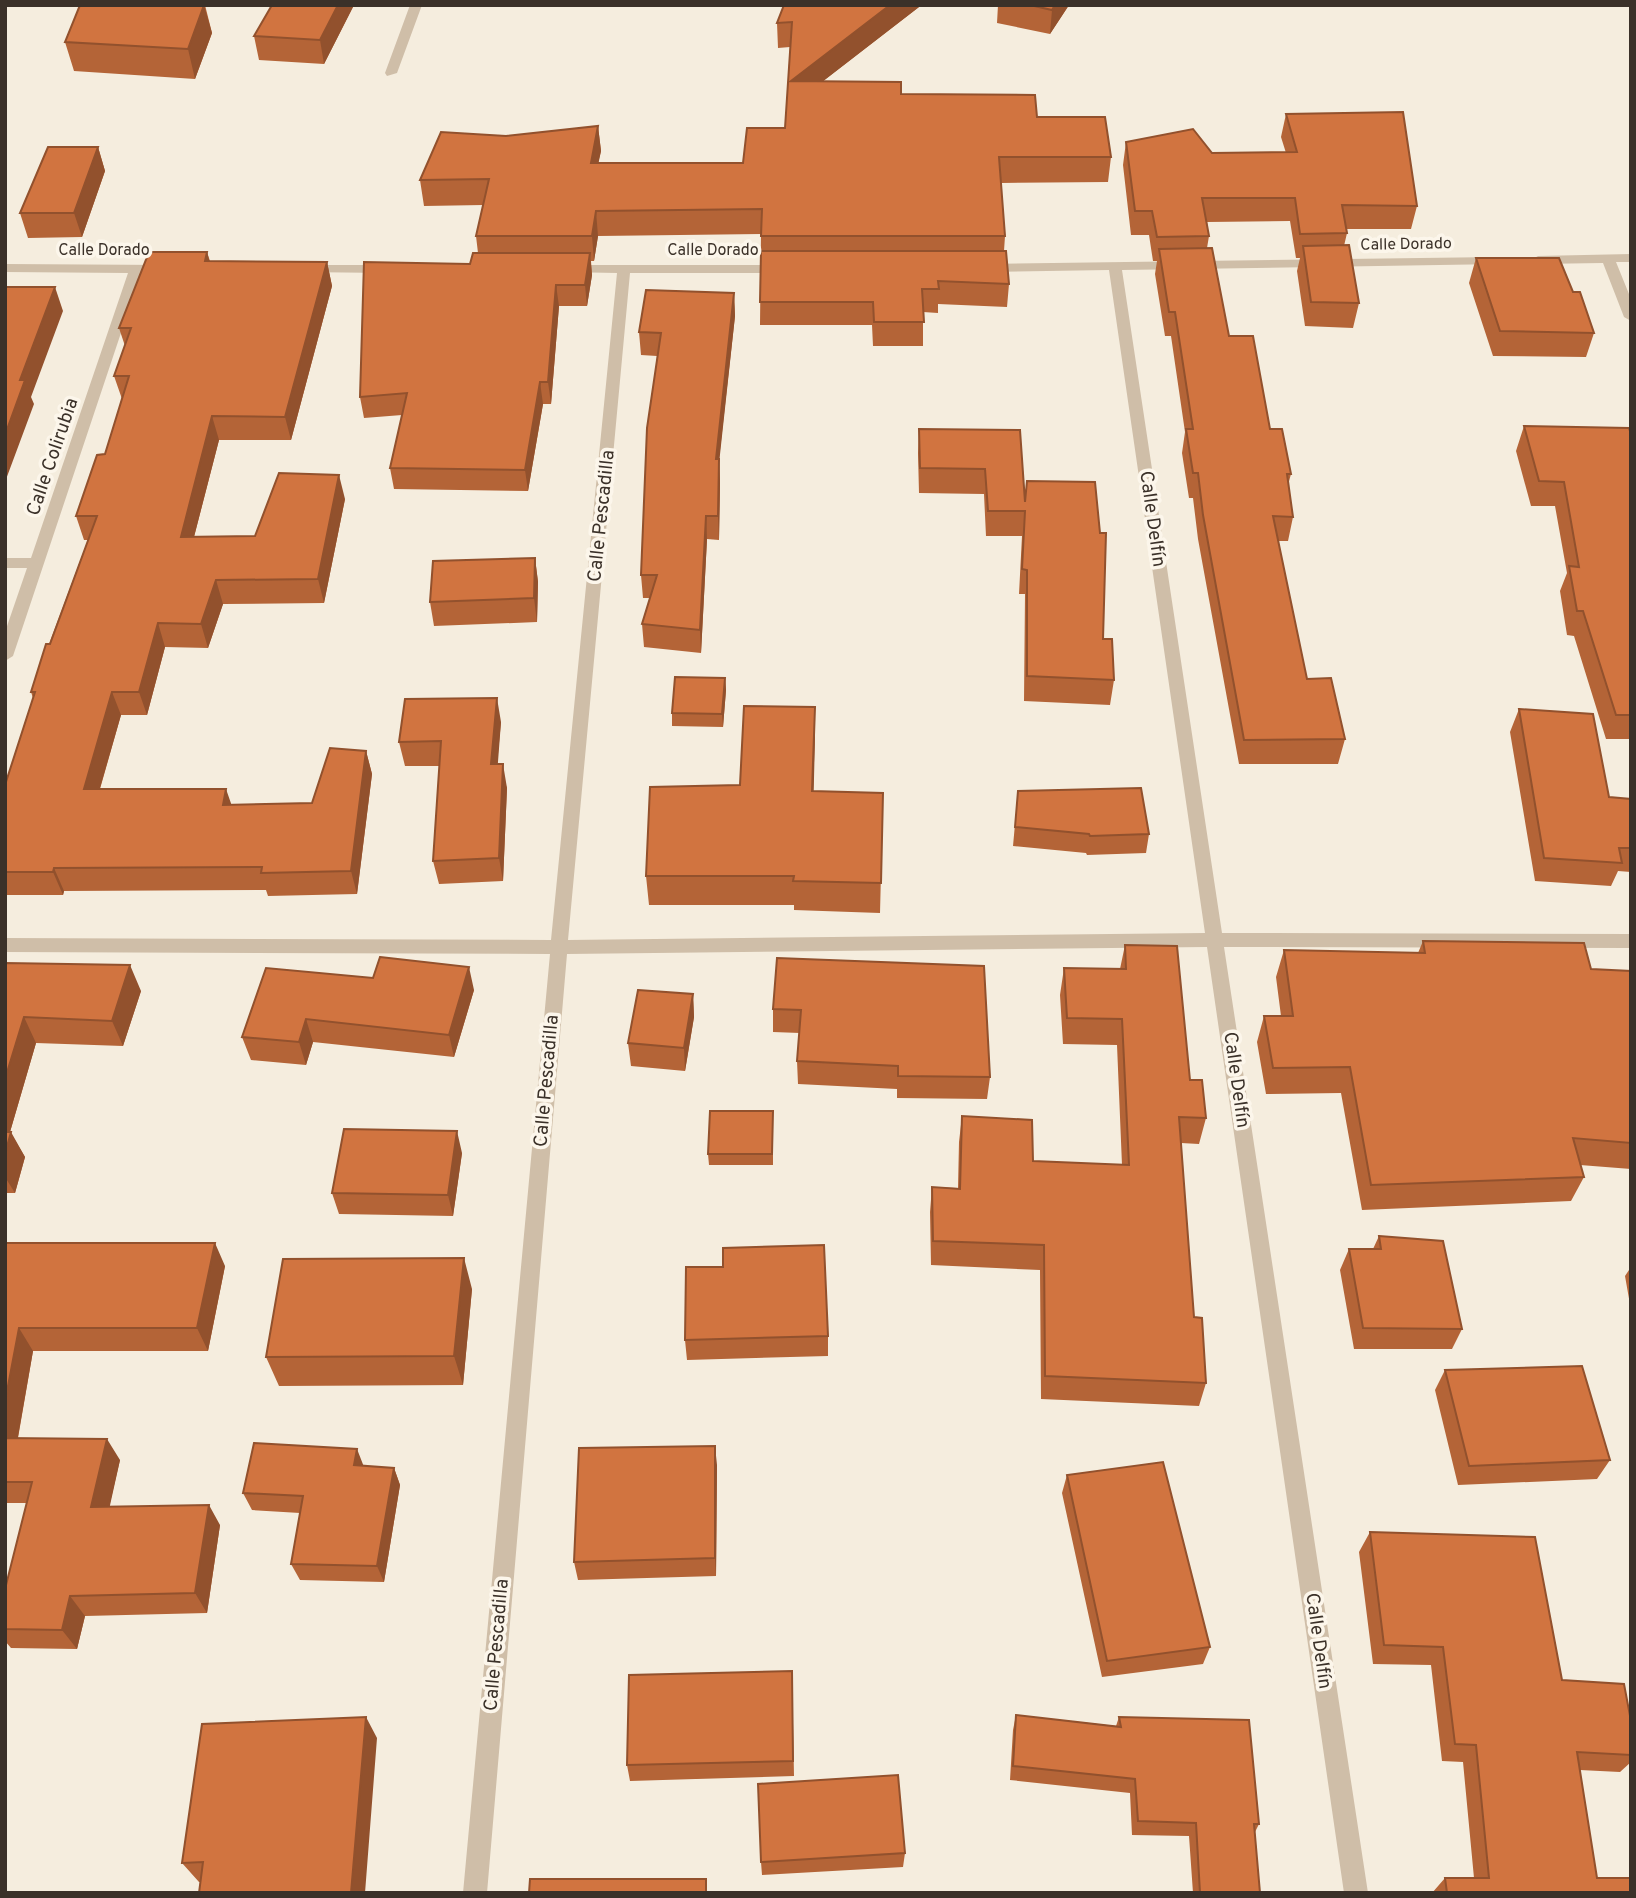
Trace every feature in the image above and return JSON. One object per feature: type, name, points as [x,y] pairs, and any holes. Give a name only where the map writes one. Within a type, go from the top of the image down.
[{"type":"street","points":[[391,73],[416,5]]},
{"type":"street","points":[[1608,258],[1631,317]]},
{"type":"street","name":"Calle Dorado","points":[[971,268],[1115,268],[1631,258]]},
{"type":"street","name":"Calle Dorado","points":[[5,268],[178,269]]},
{"type":"street","name":"Calle Delfín","points":[[1115,268],[1356,1893]]},
{"type":"street","name":"Calle Colirubia","points":[[5,656],[136,269]]},
{"type":"street","points":[[289,269],[401,269]]},
{"type":"street","name":"Calle Dorado","points":[[554,269],[790,269]]},
{"type":"street","name":"Calle Pescadilla","points":[[475,1893],[559,947],[624,269]]},
{"type":"street","points":[[5,563],[37,563]]},
{"type":"street","points":[[5,945],[559,947],[1215,940],[1631,941]]},
{"type":"building","points":[[80,5],[204,5],[188,49],[65,42]]},
{"type":"building","points":[[272,5],[338,5],[320,40],[254,36]]},
{"type":"building","points":[[784,5],[890,5],[791,81],[901,82],[901,94],[1035,95],[1037,117],[1105,117],[1111,157],[999,157],[1005,236],[761,236],[762,209],[596,211],[592,236],[476,236],[489,179],[420,180],[441,132],[506,136],[598,126],[591,163],[743,163],[747,128],[785,128],[792,22],[777,23]]},
{"type":"building","points":[[1030,5],[1055,5],[1052,10]]},
{"type":"building","points":[[1403,112],[1417,206],[1342,205],[1347,233],[1300,234],[1295,198],[1202,198],[1209,236],[1157,237],[1152,211],[1135,211],[1126,142],[1193,129],[1212,153],[1297,152],[1286,114]]},
{"type":"building","points":[[48,147],[98,147],[74,213],[20,213]]},
{"type":"building","points":[[1349,245],[1359,303],[1311,302],[1303,246]]},
{"type":"building","points":[[1212,248],[1229,336],[1253,336],[1270,429],[1282,429],[1291,474],[1287,474],[1293,517],[1273,516],[1307,679],[1331,678],[1345,739],[1244,740],[1203,515],[1198,473],[1193,473],[1186,429],[1193,429],[1175,312],[1169,312],[1159,249]]},
{"type":"building","points":[[761,251],[1006,251],[1009,284],[938,281],[939,289],[922,289],[924,322],[874,322],[873,302],[760,302]]},
{"type":"building","points":[[149,252],[207,252],[205,261],[327,262],[285,417],[212,416],[181,537],[255,536],[279,473],[339,475],[318,579],[216,580],[201,624],[158,623],[139,692],[112,692],[84,789],[226,789],[223,805],[312,803],[330,748],[366,751],[351,871],[261,873],[262,867],[54,868],[53,872],[5,872],[5,785],[35,692],[31,692],[46,644],[50,644],[97,516],[76,516],[97,455],[105,454],[129,376],[114,376],[131,328],[119,328]]},
{"type":"building","points":[[473,253],[590,253],[585,285],[556,285],[548,382],[540,382],[525,470],[390,468],[407,393],[360,397],[364,262],[470,264]]},
{"type":"building","points":[[1476,258],[1559,258],[1573,292],[1580,292],[1594,333],[1500,331]]},
{"type":"building","points":[[5,287],[55,287],[20,380],[25,380],[5,435]]},
{"type":"building","points":[[646,290],[734,293],[716,459],[719,459],[718,516],[706,516],[700,630],[642,624],[657,575],[641,575],[647,428],[661,333],[639,332]]},
{"type":"building","points":[[1524,426],[1629,428],[1631,715],[1616,715],[1583,611],[1577,611],[1569,566],[1579,567],[1564,482],[1539,481]]},
{"type":"building","points":[[919,429],[1020,430],[1025,502],[1027,481],[1095,482],[1100,533],[1106,533],[1103,639],[1112,639],[1114,680],[1027,676],[1027,570],[1022,569],[1025,511],[988,511],[985,469],[920,468]]},
{"type":"building","points":[[535,558],[534,598],[430,602],[433,561]]},
{"type":"building","points":[[675,677],[725,678],[722,714],[672,713]]},
{"type":"building","points":[[497,698],[491,764],[503,764],[499,858],[433,861],[441,741],[399,742],[405,699]]},
{"type":"building","points":[[744,706],[815,707],[812,791],[883,793],[881,883],[793,881],[794,876],[646,876],[650,787],[740,785]]},
{"type":"building","points":[[1519,709],[1593,714],[1609,797],[1631,799],[1631,848],[1619,848],[1622,863],[1544,858]]},
{"type":"building","points":[[1141,788],[1149,834],[1090,836],[1015,827],[1018,791]]},
{"type":"building","points":[[1423,941],[1584,943],[1591,969],[1631,971],[1631,1143],[1573,1138],[1584,1177],[1371,1185],[1350,1067],[1273,1068],[1264,1016],[1293,1016],[1284,950],[1425,953]]},
{"type":"building","points":[[1125,945],[1177,946],[1190,1080],[1202,1080],[1206,1118],[1179,1117],[1194,1317],[1202,1318],[1206,1383],[1045,1376],[1044,1245],[933,1241],[932,1187],[960,1189],[962,1116],[1032,1120],[1033,1161],[1129,1165],[1122,1019],[1067,1018],[1064,968],[1126,969]]},
{"type":"building","points":[[380,957],[469,967],[449,1035],[306,1019],[299,1042],[242,1037],[266,968],[373,978]]},
{"type":"building","points":[[777,958],[984,966],[990,1077],[898,1076],[898,1066],[797,1061],[801,1010],[773,1009]]},
{"type":"building","points":[[5,963],[130,965],[112,1021],[24,1017],[5,1079]]},
{"type":"building","points":[[638,990],[693,994],[684,1048],[628,1043]]},
{"type":"building","points":[[710,1111],[773,1111],[772,1154],[708,1154]]},
{"type":"building","points":[[344,1129],[457,1131],[448,1195],[332,1193]]},
{"type":"building","points":[[5,1132],[11,1132],[5,1154]]},
{"type":"building","points":[[1379,1236],[1443,1241],[1462,1329],[1363,1328],[1349,1249],[1381,1249]]},
{"type":"building","points":[[5,1243],[215,1243],[197,1328],[19,1328],[5,1402]]},
{"type":"building","points":[[824,1245],[828,1336],[685,1340],[686,1267],[723,1267],[723,1248]]},
{"type":"building","points":[[464,1258],[454,1356],[266,1357],[283,1259]]},
{"type":"building","points":[[1582,1366],[1610,1460],[1469,1466],[1445,1370]]},
{"type":"building","points":[[5,1438],[107,1439],[91,1507],[209,1505],[195,1593],[70,1596],[62,1630],[5,1629],[5,1589],[32,1482],[5,1482]]},
{"type":"building","points":[[254,1443],[357,1449],[354,1465],[394,1468],[377,1566],[291,1564],[303,1496],[243,1493]]},
{"type":"building","points":[[715,1446],[715,1558],[574,1562],[579,1448]]},
{"type":"building","points":[[1163,1462],[1210,1647],[1107,1661],[1067,1475]]},
{"type":"building","points":[[1370,1532],[1535,1537],[1562,1680],[1624,1684],[1631,1721],[1631,1755],[1577,1752],[1597,1878],[1631,1878],[1631,1893],[1447,1893],[1445,1878],[1489,1878],[1476,1745],[1455,1744],[1443,1647],[1384,1645]]},
{"type":"building","points":[[792,1671],[793,1761],[627,1765],[629,1675]]},
{"type":"building","points":[[1016,1715],[1121,1727],[1119,1717],[1249,1720],[1259,1824],[1254,1824],[1260,1893],[1200,1893],[1196,1823],[1138,1821],[1135,1779],[1013,1766]]},
{"type":"building","points":[[366,1717],[351,1893],[199,1893],[203,1862],[182,1863],[202,1724]]},
{"type":"building","points":[[898,1775],[905,1853],[761,1862],[758,1784]]},
{"type":"building","points":[[530,1879],[706,1879],[706,1893],[529,1893]]}]
